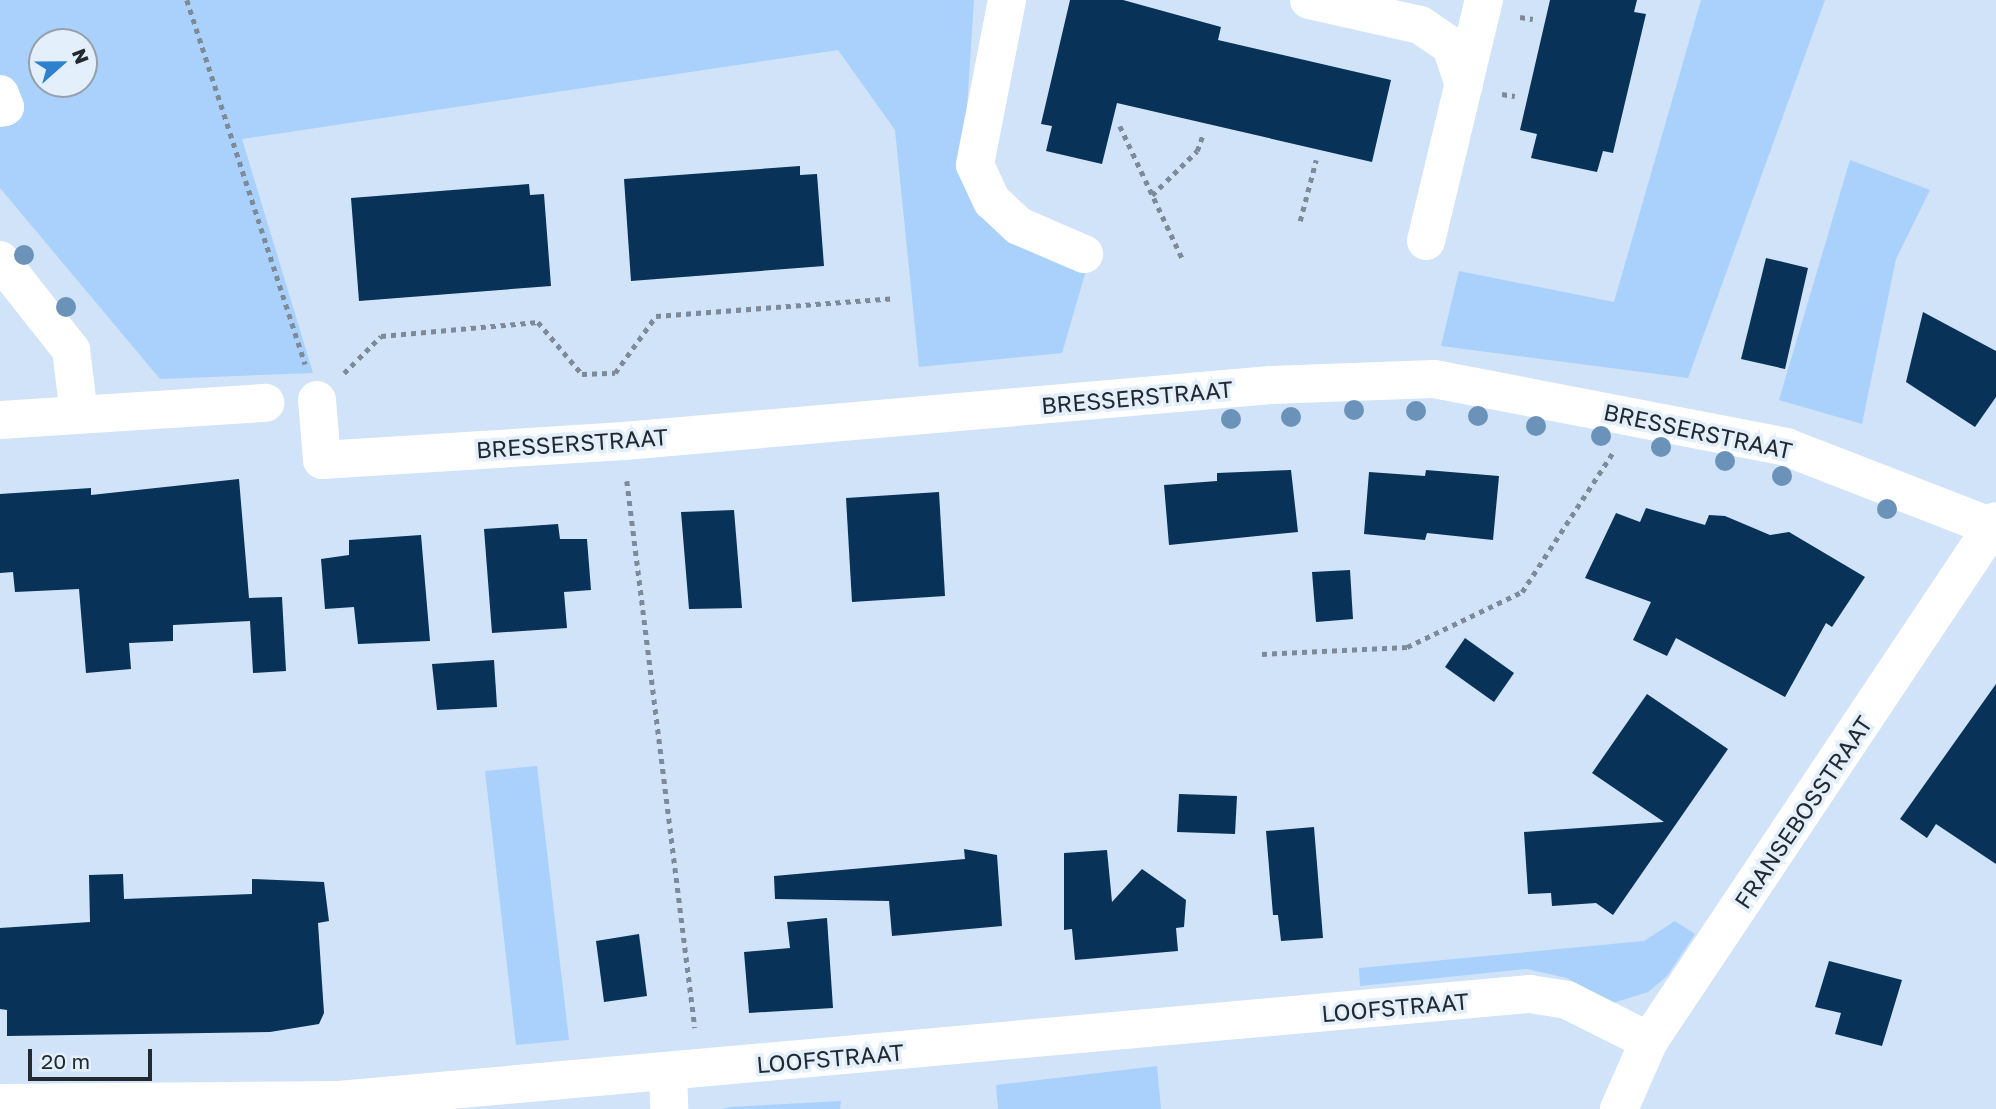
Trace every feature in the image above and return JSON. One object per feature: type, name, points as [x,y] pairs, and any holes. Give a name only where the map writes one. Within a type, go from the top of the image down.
[{"type":"street","points":[[1007,0],[975,166],[992,201],[1020,226],[1084,254]]},
{"type":"street","points":[[1309,0],[1420,25],[1451,46],[1464,85]]},
{"type":"street","points":[[1426,242],[1484,0]]},
{"type":"street","points":[[0,94],[5,107],[0,108]]},
{"type":"street","points":[[0,260],[71,350],[79,414]]},
{"type":"street","name":"BRESSERSTRAAT","points":[[312,385],[322,460],[624,441],[1271,385],[1434,379],[1786,447],[1994,524]]},
{"type":"street","points":[[0,420],[265,402]]},
{"type":"street","name":"FRANSEBOSSTRAAT","points":[[1619,1109],[1649,1041],[1994,524]]},
{"type":"street","name":"LOOFSTRAAT","points":[[0,1103],[339,1100],[669,1091],[1530,994],[1567,1000],[1649,1041]]},
{"type":"path","points":[[187,0],[312,385]]},
{"type":"path","points":[[1120,126],[1183,260]]},
{"type":"path","points":[[1152,195],[1197,151],[1202,137]]},
{"type":"path","points":[[1300,220],[1316,160]]},
{"type":"path","points":[[347,370],[381,336],[538,321],[582,374],[615,373],[656,316],[892,299]]},
{"type":"path","points":[[1262,654],[1407,647],[1522,592],[1618,444]]},
{"type":"path","points":[[626,470],[696,1036]]},
{"type":"shaded area","points":[[0,0],[974,0],[963,170],[1087,267],[1062,353],[919,367],[895,130],[838,50],[242,139],[313,373],[160,379],[0,188]]},
{"type":"shaded area","points":[[1701,0],[1825,0],[1688,378],[1441,346],[1459,271],[1614,302]]},
{"type":"shaded area","points":[[1850,160],[1930,190],[1896,259],[1862,424],[1779,400]]},
{"type":"shaded area","points":[[537,766],[569,1040],[516,1045],[485,771]]},
{"type":"shaded area","points":[[1675,921],[1695,934],[1667,976],[1648,992],[1613,1003],[1567,978],[1527,969],[1360,986],[1359,968],[1644,941]]},
{"type":"shaded area","points":[[1157,1066],[1161,1109],[998,1109],[996,1085]]},
{"type":"shaded area","points":[[841,1101],[840,1109],[722,1109],[730,1107]]},
{"type":"building","points":[[1070,0],[1123,0],[1221,27],[1218,40],[1391,80],[1372,162],[1117,103],[1102,164],[1046,151],[1052,126],[1041,124]]},
{"type":"building","points":[[1550,0],[1637,0],[1634,12],[1646,14],[1613,153],[1603,151],[1597,172],[1531,158],[1537,134],[1520,130]]},
{"type":"building","points":[[800,166],[800,175],[817,174],[824,266],[631,281],[624,179]]},
{"type":"building","points":[[529,184],[530,195],[544,194],[551,286],[359,301],[351,198]]},
{"type":"building","points":[[1766,258],[1808,268],[1785,369],[1741,359]]},
{"type":"building","points":[[1923,312],[1996,351],[1996,397],[1975,427],[1906,382]]},
{"type":"building","points":[[1291,470],[1298,532],[1169,545],[1164,485],[1217,481],[1217,473]]},
{"type":"building","points":[[1426,470],[1499,476],[1493,540],[1427,533],[1425,540],[1364,534],[1369,472],[1425,476]]},
{"type":"building","points":[[239,479],[249,598],[282,597],[286,671],[253,673],[250,621],[173,625],[173,641],[129,643],[131,669],[86,673],[79,589],[15,592],[13,572],[0,573],[0,494],[91,488],[91,495]]},
{"type":"building","points":[[939,492],[945,596],[852,602],[846,498]]},
{"type":"building","points":[[1646,508],[1705,525],[1709,515],[1725,516],[1770,535],[1789,532],[1865,577],[1832,627],[1826,623],[1785,697],[1676,638],[1667,656],[1633,640],[1651,602],[1585,578],[1616,513],[1640,522]]},
{"type":"building","points":[[734,510],[742,608],[689,609],[681,512]]},
{"type":"building","points":[[558,524],[560,539],[587,539],[591,590],[564,592],[567,628],[492,633],[484,529]]},
{"type":"building","points":[[421,535],[430,641],[358,644],[354,607],[325,609],[321,559],[349,555],[349,540]]},
{"type":"building","points":[[1350,570],[1353,619],[1316,622],[1312,572]]},
{"type":"building","points":[[1465,638],[1514,673],[1494,702],[1445,667]]},
{"type":"building","points":[[494,660],[497,707],[437,710],[432,664]]},
{"type":"building","points":[[1996,684],[1996,864],[1936,824],[1927,838],[1900,819]]},
{"type":"building","points":[[1647,694],[1728,749],[1613,915],[1596,903],[1552,906],[1551,893],[1528,894],[1524,832],[1664,822],[1592,773]]},
{"type":"building","points":[[1179,794],[1237,796],[1235,834],[1177,832]]},
{"type":"building","points":[[1314,827],[1323,938],[1281,941],[1278,915],[1273,915],[1266,831]]},
{"type":"building","points":[[964,849],[997,855],[1002,926],[892,936],[889,901],[775,899],[774,876],[965,859]]},
{"type":"building","points":[[1107,850],[1112,902],[1142,869],[1186,900],[1184,927],[1176,928],[1178,951],[1075,960],[1072,929],[1064,930],[1064,853]]},
{"type":"building","points":[[123,874],[124,899],[252,894],[252,879],[324,882],[329,921],[318,923],[324,1013],[319,1024],[270,1032],[7,1036],[7,1010],[0,1009],[0,928],[90,922],[89,875]]},
{"type":"building","points":[[827,918],[833,1008],[749,1013],[744,952],[790,948],[787,922]]},
{"type":"building","points":[[639,934],[647,996],[604,1002],[596,941]]},
{"type":"building","points":[[1829,961],[1902,980],[1882,1046],[1835,1034],[1841,1013],[1815,1007]]}]
